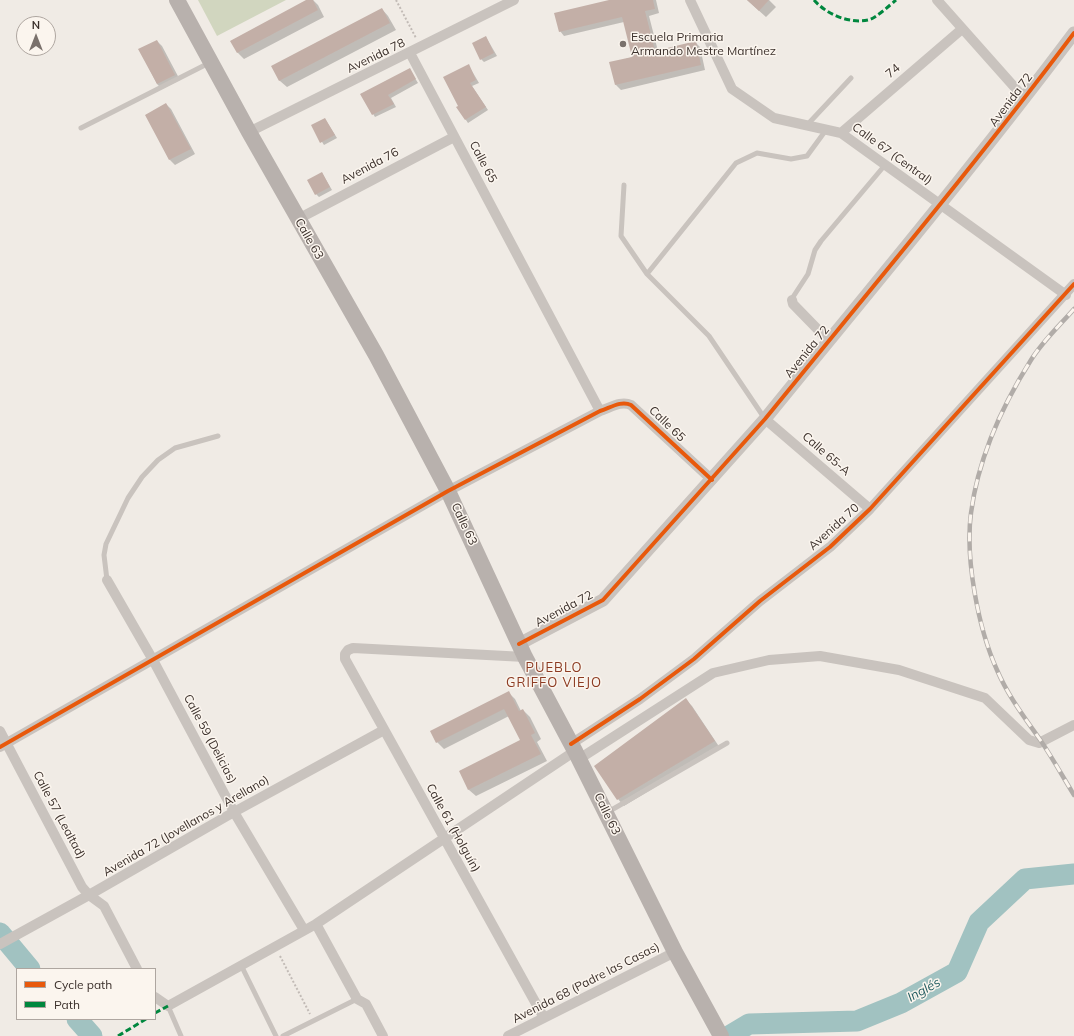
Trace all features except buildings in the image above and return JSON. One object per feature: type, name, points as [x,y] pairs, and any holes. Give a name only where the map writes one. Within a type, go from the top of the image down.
[{"type":"main road","name":"Calle 63","points":[[177,0],[249,132],[376,355],[448,490],[522,650],[606,813],[675,952],[717,1029]]},
{"type":"street","name":"Avenida 78","points":[[249,132],[422,48],[514,0]]},
{"type":"street","name":"Calle 67 (Central)","points":[[690,0],[732,89],[774,118],[808,124],[841,133],[1066,295]]},
{"type":"street","points":[[937,0],[1025,99]]},
{"type":"street","name":"74","points":[[841,133],[962,29]]},
{"type":"street","name":"Avenida 72","points":[[522,650],[603,600],[712,480],[747,438],[765,420],[939,204],[986,149],[1074,33]]},
{"type":"street","name":"Calle 65","points":[[410,53],[600,411],[620,404],[627,403],[631,405],[712,480]]},
{"type":"street","name":"Avenida 76","points":[[298,219],[454,137]]},
{"type":"street","name":"Avenida 70","points":[[575,752],[640,699],[694,659],[760,601],[830,547],[870,509],[1066,295],[1074,284]]},
{"type":"street","points":[[792,300],[793,304],[829,340]]},
{"type":"street","points":[[3,745],[448,490],[600,411]]},
{"type":"street","name":"Calle 65-A","points":[[765,420],[870,509]]},
{"type":"street","name":"Calle 59 (Delicias)","points":[[107,580],[153,660],[234,812],[304,930]]},
{"type":"street","name":"Calle 61 (Holguín)","points":[[522,650],[353,648],[348,650],[345,654],[345,659],[544,1018]]},
{"type":"street","points":[[156,998],[168,1006],[316,924],[575,752],[714,673],[769,660],[820,656],[899,670],[985,698],[1029,740],[1039,743],[1074,725]]},
{"type":"street","name":"Avenida 72 (Jovellanos y Arellano)","points":[[0,944],[234,812],[384,730]]},
{"type":"street","name":"Calle 57 (Lealtad)","points":[[0,731],[3,745],[82,887],[89,895],[104,906],[112,918],[137,968]]},
{"type":"street","points":[[316,924],[383,1036]]},
{"type":"street","name":"Avenida 68 (Padre las Casas)","points":[[508,1036],[675,952]]},
{"type":"lane","points":[[81,128],[211,62]]},
{"type":"lane","points":[[808,124],[851,78]]},
{"type":"lane","points":[[647,274],[736,163],[757,153],[791,159],[807,156],[826,130]]},
{"type":"lane","points":[[792,300],[808,274],[815,250],[821,241],[885,165]]},
{"type":"lane","points":[[624,185],[621,236],[647,274],[709,336],[765,420]]},
{"type":"lane","points":[[107,580],[104,555],[106,544],[128,498],[142,477],[158,460],[176,448],[218,436]]},
{"type":"lane","points":[[606,813],[727,743]]},
{"type":"lane","points":[[241,965],[276,1036]]},
{"type":"lane","points":[[283,1036],[313,1021],[362,1001]]},
{"type":"lane","points":[[168,1006],[181,1036]]},
{"type":"path","points":[[396,0],[422,48]]},
{"type":"path","points":[[274,946],[313,1021]]},
{"type":"green space","points":[[198,0],[286,0],[217,36]]},
{"type":"waterway","name":"Inglés","points":[[729,1036],[749,1024],[857,1021],[901,1003],[957,972],[979,922],[1025,879],[1074,874]]},
{"type":"waterway","name":"Inglés","points":[[0,933],[29,968]]},
{"type":"waterway","name":"Inglés","points":[[78,1020],[92,1036]]},
{"type":"railway","points":[[1074,309],[1035,353],[1001,414],[985,453],[979,473],[974,493],[970,531],[970,551],[975,593],[979,614],[990,653],[1001,680],[1074,795]]},
{"type":"marked path","points":[[814,0],[831,14],[853,21],[871,19],[896,0]]},
{"type":"marked path","points":[[156,1012],[168,1006]]},
{"type":"marked path","points":[[118,1036],[144,1020]]},
{"type":"cycle path","points":[[519,644],[603,600],[765,419],[960,179],[1074,33]]},
{"type":"cycle path","points":[[571,744],[640,699],[694,659],[760,601],[830,547],[870,509],[1074,284]]},
{"type":"cycle path","points":[[0,747],[448,491],[612,406],[623,403],[631,405],[712,480]]},
{"type":"place","name":"Escuela Primaria Armando Mestre Martínez","points":[[623,44]]},
{"type":"district","name":"PUEBLO GRIFFO VIEJO","points":[[554,676]]}]
